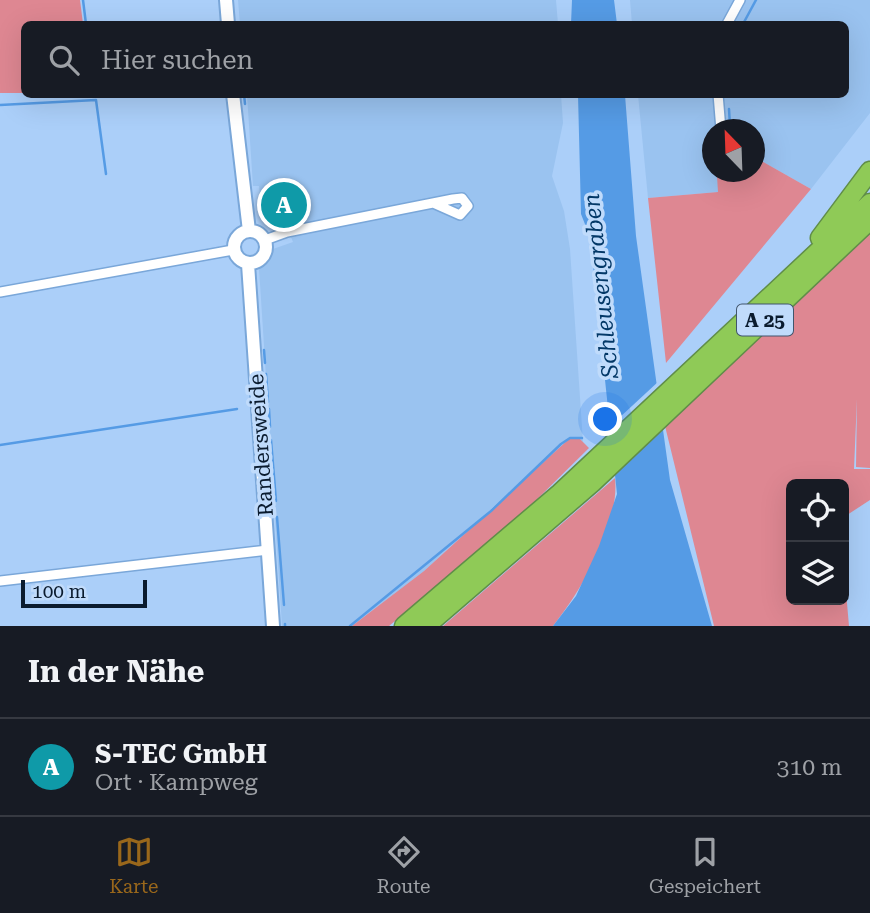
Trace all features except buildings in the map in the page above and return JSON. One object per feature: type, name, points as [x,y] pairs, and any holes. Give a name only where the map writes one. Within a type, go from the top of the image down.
[{"type":"highway","points":[[790,277],[870,171]]},
{"type":"highway","name":"A 25","points":[[666,404],[790,277],[870,203]]},
{"type":"highway","name":"A 25","points":[[426,626],[870,220]]},
{"type":"highway","name":"A 25","points":[[404,626],[590,475]]},
{"type":"street","points":[[226,0],[228,21]]},
{"type":"street","points":[[729,21],[740,0]]},
{"type":"street","points":[[233,98],[249,231]]},
{"type":"street","points":[[718,98],[720,119]]},
{"type":"street","points":[[265,240],[287,232],[433,203]]},
{"type":"street","points":[[249,231],[259,234],[265,240],[263,258],[248,264],[238,259],[233,250],[235,239],[249,231]]},
{"type":"street","points":[[0,292],[233,250]]},
{"type":"street","name":"Randersweide","points":[[248,264],[273,626]]},
{"type":"street","points":[[0,581],[268,550]]},
{"type":"shaded area","points":[[0,0],[80,0],[83,21],[21,21],[21,93],[0,93]]},
{"type":"shaded area","points":[[238,0],[556,0],[558,21],[240,21]]},
{"type":"shaded area","points":[[630,0],[870,0],[870,113],[811,189],[765,163],[765,119],[702,119],[702,182],[718,182],[718,192],[648,198],[638,98],[849,98],[849,21],[632,21]]},
{"type":"shaded area","points":[[247,98],[561,98],[563,123],[552,176],[564,211],[570,249],[583,442],[579,438],[570,438],[561,444],[424,571],[352,626],[282,626],[259,268],[273,249],[293,242],[285,222],[263,221],[259,186],[253,186]]},
{"type":"shaded area","points":[[765,163],[811,189],[666,363],[648,198],[718,192],[717,182],[765,182]]},
{"type":"shaded area","points":[[870,233],[870,468],[856,467],[857,399],[854,469],[870,469],[870,500],[849,514],[849,479],[786,479],[786,605],[847,605],[849,626],[714,626],[665,426]]},
{"type":"shaded area","points":[[570,438],[579,438],[589,448],[509,527],[389,626],[352,626],[424,571]]},
{"type":"shaded area","points":[[615,478],[615,496],[605,536],[586,576],[553,626],[443,626]]},
{"type":"water","points":[[572,0],[614,0],[617,21],[571,21]]},
{"type":"water","name":"Schleusengraben","points":[[578,98],[625,98],[636,236],[670,480],[712,626],[553,626],[576,596],[599,546],[617,494],[590,237],[581,214]]},
{"type":"pier","points":[[659,381],[666,427],[611,478],[606,430]]},
{"type":"waterway","points":[[83,0],[86,21]]},
{"type":"waterway","points":[[745,21],[756,0]]},
{"type":"waterway","points":[[244,98],[245,104]]},
{"type":"waterway","points":[[0,105],[96,100],[106,174]]},
{"type":"waterway","points":[[729,109],[730,119]]},
{"type":"waterway","points":[[264,350],[265,363]]},
{"type":"waterway","points":[[266,374],[268,402]]},
{"type":"waterway","points":[[0,445],[237,409]]},
{"type":"waterway","points":[[269,409],[270,427]]},
{"type":"waterway","points":[[350,626],[491,511],[561,444],[570,438],[582,438]]},
{"type":"waterway","points":[[271,440],[276,501]]},
{"type":"waterway","points":[[277,517],[284,605]]},
{"type":"place","name":"S-TEC GmbH","points":[[284,205]]}]
